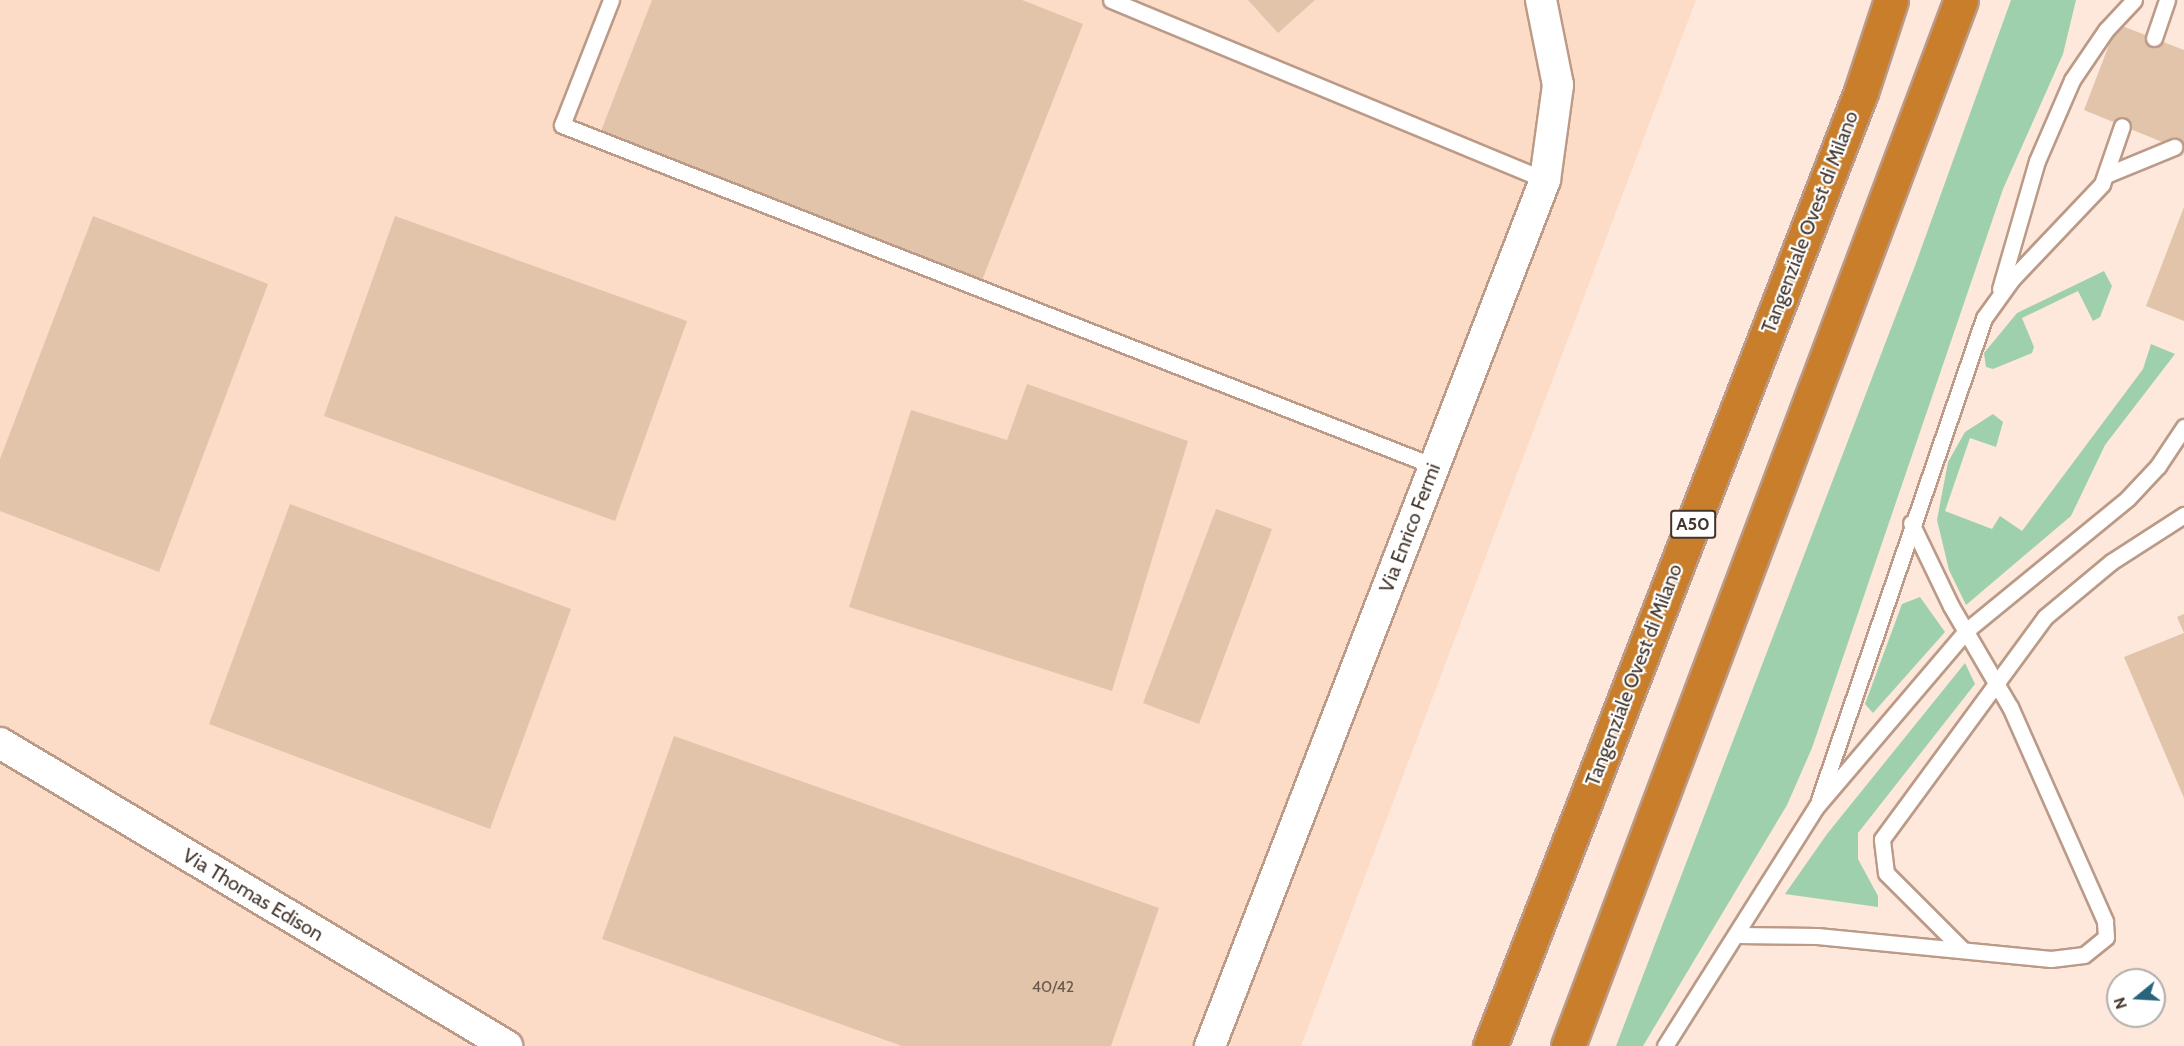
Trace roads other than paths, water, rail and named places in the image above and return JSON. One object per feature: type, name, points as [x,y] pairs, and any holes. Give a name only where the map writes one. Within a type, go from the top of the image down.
[{"type":"highway","name":"Tangenziale Ovest di Milano","points":[[1490,1046],[1861,92],[1891,0]]},
{"type":"highway","points":[[1568,1046],[1961,0]]},
{"type":"street","name":"Via Enrico Fermi","points":[[1210,1046],[1545,180],[1558,86],[1541,0]]},
{"type":"street","name":"Via Thomas Edison","points":[[0,743],[507,1046]]},
{"type":"lane","points":[[611,0],[562,125],[1434,465]]},
{"type":"lane","points":[[1111,0],[1545,180]]},
{"type":"lane","points":[[1998,295],[2037,161],[2072,80],[2106,30],[2134,0]]},
{"type":"lane","points":[[2154,38],[2167,0]]},
{"type":"lane","points":[[1817,806],[1911,523],[1984,318],[1998,295],[2106,175],[2122,126]]},
{"type":"lane","points":[[2106,175],[2174,147]]},
{"type":"lane","points":[[1665,1046],[1738,935],[1817,806],[1967,630],[2128,498],[2158,466],[2184,428]]},
{"type":"lane","points":[[1962,949],[1886,873],[1882,838],[1999,685],[2029,638],[2060,603],[2111,562],[2184,515]]},
{"type":"lane","points":[[1738,935],[1817,936],[2070,958],[2099,947],[2106,937],[2105,921],[2091,887],[1999,685],[1967,630],[1911,523]]}]
